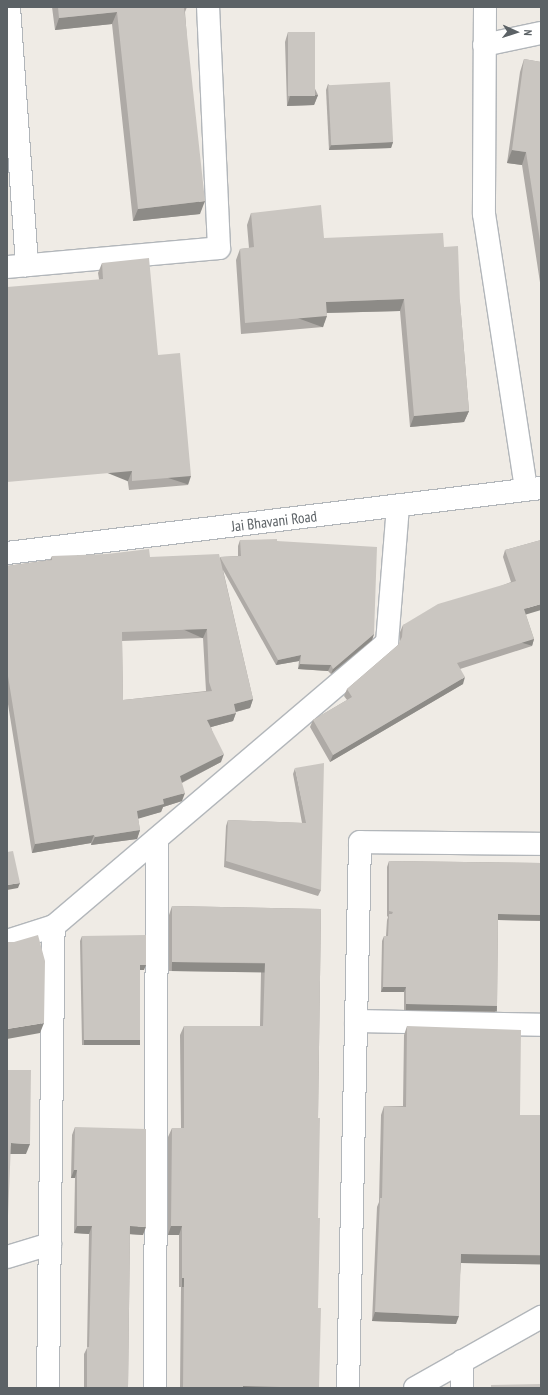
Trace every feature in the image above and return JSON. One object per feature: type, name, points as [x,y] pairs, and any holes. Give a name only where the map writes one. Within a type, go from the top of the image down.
[{"type":"street","points":[[9,7],[17,266],[219,248],[208,7]]},
{"type":"street","points":[[485,7],[484,214],[533,489]]},
{"type":"street","points":[[484,45],[541,33]]},
{"type":"street","name":"Jai Bhavani Road","points":[[7,553],[533,489]]},
{"type":"street","points":[[7,941],[54,926],[387,643],[398,506]]},
{"type":"street","points":[[155,1388],[157,839]]},
{"type":"street","points":[[348,1388],[360,842],[541,844]]},
{"type":"street","points":[[48,1388],[54,926]]},
{"type":"street","points":[[356,1020],[541,1025]]},
{"type":"street","points":[[7,1257],[50,1244]]},
{"type":"street","points":[[415,1388],[541,1317]]},
{"type":"street","points":[[462,1361],[462,1388]]},
{"type":"building","points":[[58,7],[184,7],[205,201],[138,209],[117,12],[59,18]]},
{"type":"building","points":[[288,32],[315,32],[315,96],[288,96]]},
{"type":"building","points":[[524,59],[541,62],[541,247],[526,152],[512,150]]},
{"type":"building","points":[[390,82],[393,142],[331,145],[328,85]]},
{"type":"building","points":[[321,205],[324,238],[443,233],[444,247],[458,246],[460,302],[469,411],[414,416],[404,299],[326,302],[327,316],[245,323],[240,249],[254,247],[251,213]]},
{"type":"building","points":[[149,258],[158,355],[180,353],[191,476],[132,481],[132,471],[7,482],[7,287],[103,279],[102,263]]},
{"type":"building","points":[[277,539],[277,541],[377,547],[374,634],[333,669],[331,665],[300,664],[301,655],[278,660],[220,557],[241,556],[240,540]]},
{"type":"building","points":[[541,540],[541,604],[524,609],[534,639],[457,663],[465,677],[333,755],[313,720],[352,697],[347,689],[398,645],[402,637],[403,625],[438,604],[516,581],[505,550]]},
{"type":"building","points":[[149,549],[150,557],[219,554],[253,699],[234,704],[236,713],[207,720],[224,754],[180,776],[185,793],[163,799],[164,804],[137,811],[140,830],[35,844],[7,670],[7,566],[52,560],[52,556],[107,554]],"holes":[[[207,629],[209,682],[212,691],[123,700],[122,632]]]},
{"type":"building","points":[[324,763],[321,890],[226,861],[228,820],[306,823],[295,768]]},
{"type":"building","points":[[13,851],[20,883],[7,885],[7,852]]},
{"type":"building","points":[[389,861],[541,863],[541,915],[498,914],[497,1006],[406,1004],[406,987],[383,987],[384,936],[388,936],[389,914],[392,914],[393,912],[389,911]]},
{"type":"building","points":[[172,906],[321,909],[318,1118],[320,1118],[318,1218],[320,1218],[318,1308],[321,1308],[319,1388],[243,1386],[243,1388],[183,1388],[184,1278],[182,1278],[182,1226],[171,1226],[172,1128],[184,1128],[184,1026],[263,1026],[265,963],[172,962]]},
{"type":"building","points":[[38,935],[45,961],[44,1023],[7,1029],[7,942],[14,942]]},
{"type":"building","points":[[146,935],[146,965],[140,965],[140,1040],[84,1040],[82,936]]},
{"type":"building","points":[[407,1026],[521,1030],[520,1115],[541,1115],[541,1255],[461,1254],[459,1316],[375,1312],[380,1198],[382,1198],[384,1106],[406,1107]]},
{"type":"building","points":[[7,1070],[31,1070],[30,1144],[11,1143],[8,1216],[7,1216]]},
{"type":"building","points":[[75,1127],[146,1129],[146,1227],[130,1226],[128,1388],[87,1388],[87,1347],[89,1347],[92,1226],[77,1226],[77,1170],[74,1170]]},
{"type":"building","points":[[541,1384],[541,1388],[491,1388],[491,1385]]}]
